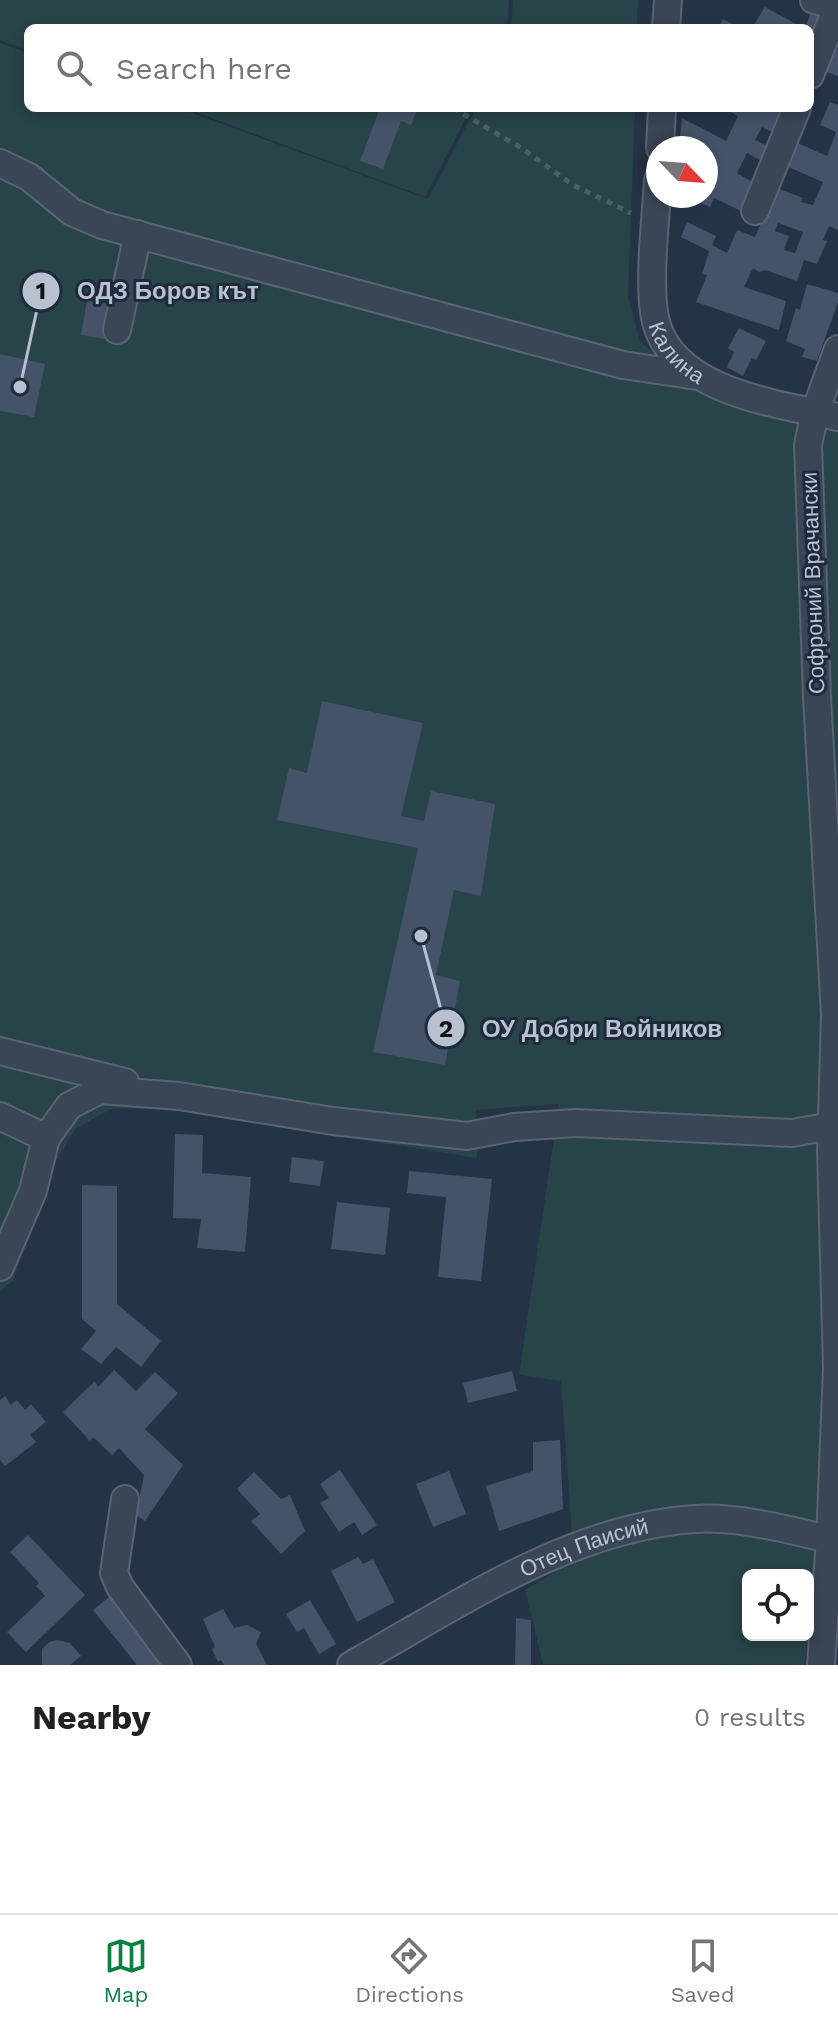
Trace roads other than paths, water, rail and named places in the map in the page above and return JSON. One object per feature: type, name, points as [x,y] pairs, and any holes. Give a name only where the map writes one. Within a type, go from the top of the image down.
[{"type":"street","points":[[666,24],[668,0]]},
{"type":"street","points":[[814,0],[838,6],[814,65]]},
{"type":"street","points":[[661,136],[662,112]]},
{"type":"street","points":[[755,211],[795,112]]},
{"type":"street","points":[[0,163],[29,177],[72,212],[102,225],[623,365],[697,376]]},
{"type":"street","name":"Калина","points":[[657,208],[653,289],[656,322],[670,352],[697,376],[738,393],[826,414]]},
{"type":"street","points":[[117,330],[138,234]]},
{"type":"street","name":"Софроний Врачански","points":[[821,1665],[834,1541],[837,1368],[832,1126],[835,1015],[808,445],[826,414],[838,349]]},
{"type":"street","points":[[5,1056],[179,1096],[333,1121],[467,1136],[514,1127],[576,1123],[792,1133],[832,1126]]},
{"type":"street","points":[[0,1267],[33,1191],[46,1138],[69,1106],[100,1090],[179,1096]]},
{"type":"street","points":[[0,1116],[46,1138]]},
{"type":"street","points":[[125,1499],[114,1573],[120,1587],[178,1665]]},
{"type":"street","name":"Отец Паисий","points":[[351,1665],[510,1576],[582,1544],[633,1528],[696,1518],[755,1524],[834,1541]]},
{"type":"place","name":"ОДЗ Боров кът","points":[[20,387]]},
{"type":"place","name":"ОУ Добри Войников","points":[[421,936]]}]
